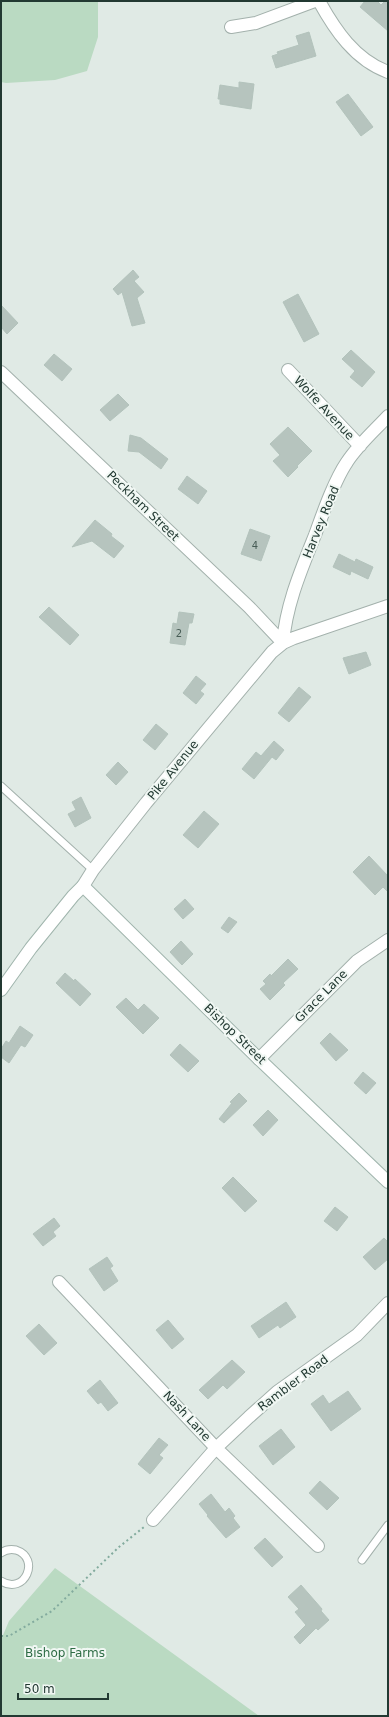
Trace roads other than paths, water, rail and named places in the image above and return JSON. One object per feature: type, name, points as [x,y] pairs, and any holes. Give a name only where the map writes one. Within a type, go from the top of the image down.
[{"type":"street","points":[[231,27],[256,23],[315,1]]},
{"type":"street","points":[[319,1],[333,24],[353,49],[367,60],[388,72]]},
{"type":"street","name":"Wolfe Avenue","points":[[288,370],[360,446]]},
{"type":"street","name":"Peckham Street","points":[[1,372],[249,607],[283,643]]},
{"type":"street","name":"Harvey Road","points":[[283,643],[284,623],[294,590],[324,510],[347,462],[388,416]]},
{"type":"street","name":"Pike Avenue","points":[[1,990],[31,948],[73,896],[83,886],[93,870],[200,737],[262,664],[283,643],[307,633],[388,606]]},
{"type":"street","name":"Bishop Street","points":[[83,886],[259,1059],[388,1182]]},
{"type":"street","name":"Grace Lane","points":[[259,1059],[357,961],[388,940]]},
{"type":"street","name":"Nash Lane","points":[[59,1282],[216,1448],[318,1546]]},
{"type":"street","name":"Rambler Road","points":[[153,1520],[216,1448],[277,1392],[357,1334],[388,1304]]},
{"type":"lane","points":[[1,786],[93,870]]},
{"type":"lane","points":[[362,1560],[388,1525]]},
{"type":"lane","points":[[1,1553],[9,1550],[20,1552],[28,1561],[29,1566],[28,1572],[21,1582],[10,1584],[1,1581]]},
{"type":"park label","name":"Bishop Farms","points":[[65,1653]]}]
